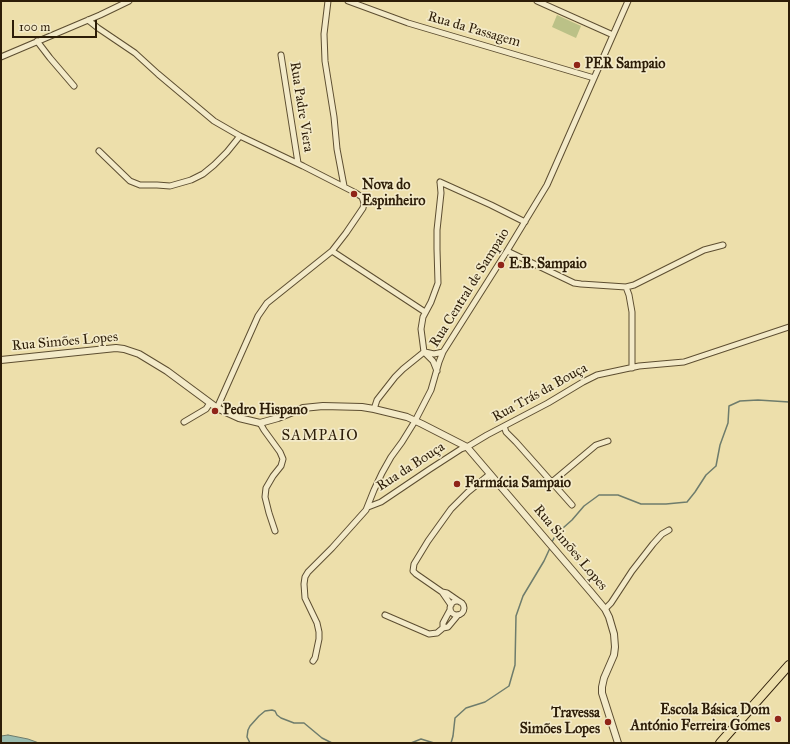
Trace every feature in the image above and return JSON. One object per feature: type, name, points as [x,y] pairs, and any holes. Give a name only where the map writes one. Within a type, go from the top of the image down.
[{"type":"main road","points":[[720,743],[789,665]]},
{"type":"street","points":[[1,56],[88,20],[128,1]]},
{"type":"street","points":[[328,1],[324,34],[325,61],[334,117],[337,149],[344,186]]},
{"type":"street","name":"Rua da Passagem","points":[[348,1],[408,23],[594,78]]},
{"type":"street","points":[[536,1],[613,35]]},
{"type":"street","name":"Rua Central de Sampaio","points":[[313,661],[319,640],[319,632],[305,598],[305,577],[368,507],[382,473],[415,421],[431,390],[443,352],[508,250],[547,185],[628,1]]},
{"type":"street","points":[[88,20],[135,53],[214,121],[240,136],[344,186],[362,197],[364,203],[363,208],[332,251],[267,303],[258,316],[217,408]]},
{"type":"street","points":[[37,41],[74,86]]},
{"type":"street","name":"Rua Padre Viera","points":[[281,55],[298,163]]},
{"type":"street","points":[[99,151],[130,181],[140,185],[170,186],[191,180],[203,174],[227,152],[240,136]]},
{"type":"street","points":[[437,370],[433,361],[424,352],[421,329],[423,317],[431,302],[438,283],[437,230],[441,193],[440,182],[525,222]]},
{"type":"street","points":[[508,250],[574,282],[581,284],[626,287],[634,285],[704,250],[723,245]]},
{"type":"street","points":[[332,251],[425,312]]},
{"type":"street","points":[[626,287],[632,312],[632,368]]},
{"type":"street","name":"Rua Trás da Bouça","points":[[467,447],[597,375],[632,368],[684,362],[789,327]]},
{"type":"street","name":"Rua Simões Lopes","points":[[1,360],[116,348],[124,349],[139,354],[167,371],[217,408],[239,418],[260,423],[303,408],[344,406],[374,409],[407,417],[467,447],[549,541],[605,609],[614,634],[615,647],[614,654],[602,687],[618,743]]},
{"type":"street","points":[[374,409],[377,400],[402,369],[424,352],[434,354],[443,352]]},
{"type":"street","points":[[184,422],[206,409],[210,403]]},
{"type":"street","points":[[260,423],[280,452],[283,460],[281,466],[266,488],[265,497],[268,513],[275,530]]},
{"type":"street","points":[[504,426],[506,432],[572,505]]},
{"type":"street","points":[[552,482],[596,445],[608,441]]},
{"type":"street","name":"Rua da Bouça","points":[[368,507],[382,502],[430,469],[461,449],[467,447]]},
{"type":"street","points":[[385,615],[430,634],[438,633],[443,628],[448,627],[458,615],[462,613],[464,608],[460,602],[447,593],[442,592],[416,574],[413,571],[414,564],[451,508],[490,474]]},
{"type":"street","points":[[605,609],[611,603],[632,570],[653,544],[662,534],[670,530]]},
{"type":"street","points":[[442,592],[452,614],[458,615]]},
{"type":"street","points":[[443,628],[443,623],[450,607],[454,602],[460,602]]},
{"type":"green space","points":[[557,15],[581,26],[576,38],[552,27]]},
{"type":"shaded area","points":[[8,735],[39,743],[1,743],[1,736]]},
{"type":"waterway","points":[[552,542],[584,506],[599,495],[618,495],[641,504],[687,502],[706,475],[716,466],[720,445],[728,423],[729,406],[740,401],[758,400],[789,402]]},
{"type":"waterway","points":[[451,743],[455,718],[466,708],[485,702],[509,686],[515,665],[516,616],[523,596],[550,548]]},
{"type":"waterway","points":[[250,743],[247,737],[250,726],[265,711],[272,710],[275,711],[281,718],[294,723],[304,723],[322,738],[332,743]]},
{"type":"waterway","points":[[411,743],[421,739],[434,743]]},
{"type":"place","name":"PER Sampaio","points":[[577,65]]},
{"type":"place","name":"Nova do Espinheiro","points":[[354,194]]},
{"type":"place","name":"E.B. Sampaio","points":[[501,265]]},
{"type":"place","name":"Pedro Hispano","points":[[215,411]]},
{"type":"place","name":"Farmácia Sampaio","points":[[457,484]]},
{"type":"place","name":"Escola Básica Dom António Ferreira Gomes","points":[[778,719]]},
{"type":"place","name":"Travessa Simões Lopes","points":[[608,722]]},
{"type":"district","name":"SAMPAIO","points":[[320,436]]}]
